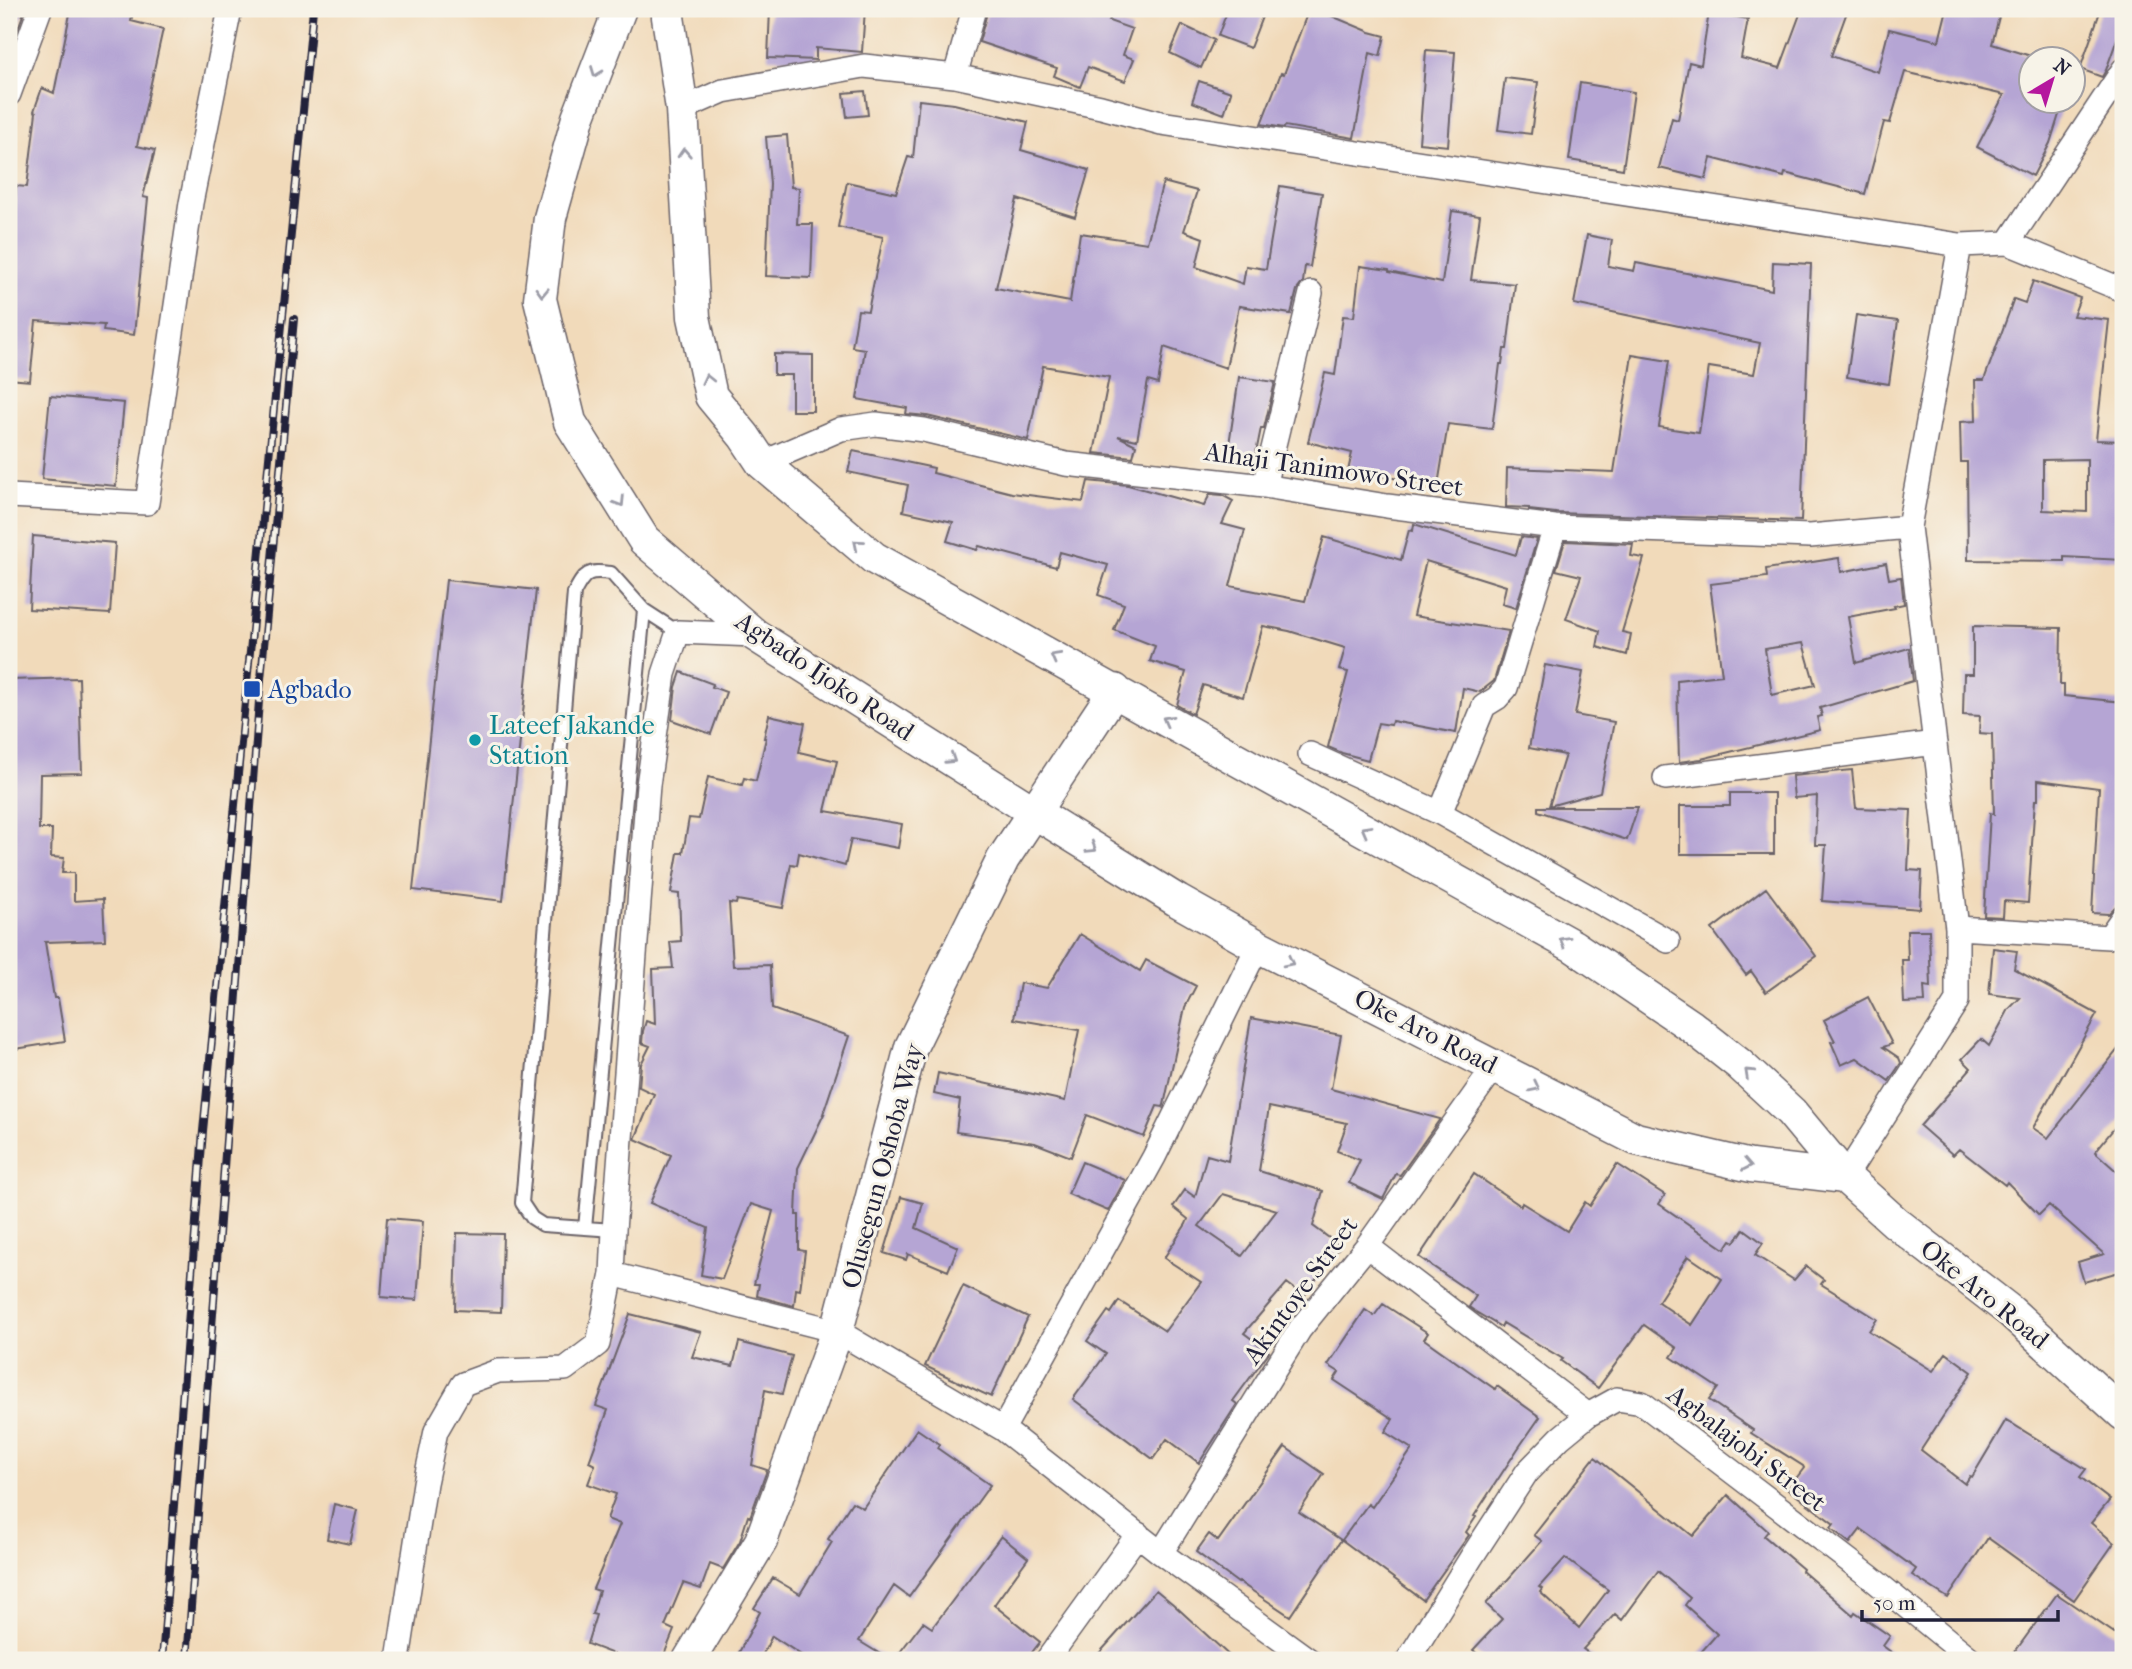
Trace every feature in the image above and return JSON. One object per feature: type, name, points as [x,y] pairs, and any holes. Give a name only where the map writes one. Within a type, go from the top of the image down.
[{"type":"main road","name":"Agbado Ijoko Road","points":[[620,9],[578,118],[550,218],[540,299],[570,422],[644,540],[755,635],[1034,812]]},
{"type":"main road","points":[[669,9],[682,109],[694,317],[711,396],[762,463],[874,558],[1115,690]]},
{"type":"main road","name":"Olusegun Oshoba Way","points":[[689,1660],[761,1541],[837,1331],[911,1047],[1003,859],[1115,690]]},
{"type":"main road","name":"Oke Aro Road","points":[[1115,690],[1584,953],[1691,1026],[1739,1064],[1791,1112],[1845,1178],[1895,1222],[2011,1312],[2123,1414]]},
{"type":"main road","name":"Oke Aro Road","points":[[1034,812],[1178,901],[1258,946],[1636,1139],[1751,1166],[1845,1178]]},
{"type":"street","points":[[9,94],[40,9]]},
{"type":"street","points":[[9,496],[147,503],[191,203],[230,9]]},
{"type":"street","points":[[955,76],[974,9]]},
{"type":"street","points":[[682,109],[723,90],[864,66],[955,76],[1101,107],[1161,123],[1960,245],[2008,243],[2123,290]]},
{"type":"street","points":[[2008,243],[2123,70]]},
{"type":"street","points":[[1845,1178],[1957,1001],[1957,928],[1909,527],[1960,245]]},
{"type":"street","points":[[1264,486],[1311,293]]},
{"type":"street","name":"Alhaji Tanimowo Street","points":[[762,463],[841,429],[876,424],[924,430],[1066,464],[1264,486],[1387,506],[1555,527],[1811,536],[1909,527]]},
{"type":"street","points":[[1440,813],[1484,706],[1506,688],[1555,527]]},
{"type":"street","points":[[398,1660],[425,1483],[436,1432],[463,1384],[498,1371],[565,1368],[598,1344],[612,1274],[648,785],[664,674],[678,632],[755,635]]},
{"type":"street","points":[[1665,778],[1935,743]]},
{"type":"street","points":[[1310,754],[1440,813],[1668,941]]},
{"type":"street","points":[[1957,928],[2109,937],[2123,917]]},
{"type":"street","points":[[1003,1429],[1154,1157],[1258,946]]},
{"type":"street","name":"Akintoye Street","points":[[1161,1553],[1300,1329],[1367,1246],[1494,1066]]},
{"type":"street","points":[[1367,1246],[1588,1415]]},
{"type":"street","points":[[612,1274],[837,1331],[1003,1429],[1161,1553],[1309,1660]]},
{"type":"street","name":"Agbalajobi Street","points":[[1408,1660],[1527,1472],[1560,1438],[1588,1415],[1617,1399],[1642,1403],[1869,1576],[1972,1660]]},
{"type":"street","points":[[1047,1660],[1138,1534]]},
{"type":"lane","points":[[614,1230],[543,1225],[533,1218],[522,1203],[575,593],[583,577],[594,571],[611,573],[644,610],[678,632]]},
{"type":"lane","points":[[585,1228],[644,610]]},
{"type":"building","points":[[9,9],[25,9],[9,54]]},
{"type":"building","points":[[71,9],[134,9],[131,21],[163,29],[137,146],[155,150],[143,197],[148,198],[134,335],[103,331],[104,325],[36,321],[30,381],[9,379],[9,271],[16,186],[27,187],[34,111],[42,88],[54,93]]},
{"type":"building","points":[[770,9],[865,9],[862,52],[816,48],[816,60],[768,58]]},
{"type":"building","points":[[988,9],[1114,9],[1109,21],[1132,29],[1123,55],[1134,59],[1125,81],[1088,67],[1080,87],[1054,76],[1057,68],[979,42]]},
{"type":"building","points":[[1228,9],[1265,9],[1250,48],[1218,36]]},
{"type":"building","points":[[1309,9],[1385,36],[1380,56],[1370,53],[1354,138],[1261,124]]},
{"type":"building","points":[[1802,9],[1848,9],[1831,56],[1878,72],[1889,29],[1939,41],[1947,9],[2001,9],[1992,44],[2016,51],[2016,116],[2059,116],[2050,143],[2033,176],[1977,147],[2004,95],[1905,72],[1890,123],[1884,122],[1865,194],[1785,173],[1784,177],[1711,158],[1706,179],[1659,168],[1672,118],[1678,120],[1689,62],[1701,65],[1709,12],[1748,19],[1741,58],[1780,68]]},
{"type":"building","points":[[2101,9],[2123,9],[2123,22],[2102,77],[2086,71],[2086,52]]},
{"type":"building","points":[[1182,25],[1214,40],[1201,68],[1170,53]]},
{"type":"building","points":[[1426,50],[1455,52],[1448,146],[1419,143]]},
{"type":"building","points":[[1505,78],[1538,82],[1531,134],[1498,130]]},
{"type":"building","points":[[1199,81],[1231,92],[1224,114],[1192,102]]},
{"type":"building","points":[[1580,83],[1634,92],[1623,169],[1569,160]]},
{"type":"building","points":[[865,91],[868,115],[847,117],[844,93]]},
{"type":"building","points":[[919,100],[954,104],[1028,122],[1021,150],[1089,170],[1075,217],[1017,199],[996,288],[1070,302],[1080,233],[1147,243],[1163,182],[1197,191],[1184,231],[1203,238],[1196,267],[1243,284],[1246,266],[1266,269],[1280,186],[1322,193],[1310,267],[1305,266],[1303,282],[1297,290],[1291,314],[1239,306],[1226,368],[1164,347],[1158,384],[1148,381],[1137,440],[1118,436],[1136,445],[1133,457],[1094,453],[1109,377],[1043,366],[1028,440],[927,416],[906,414],[907,408],[857,399],[865,349],[852,347],[858,310],[868,311],[883,237],[838,227],[847,182],[896,193],[908,157],[913,158]]},
{"type":"building","points":[[787,135],[791,187],[799,188],[797,224],[813,224],[811,278],[766,276],[770,184],[766,137]]},
{"type":"building","points":[[1452,211],[1480,215],[1471,280],[1515,284],[1507,349],[1504,349],[1500,364],[1492,429],[1448,424],[1438,485],[1348,471],[1352,453],[1308,442],[1325,373],[1335,375],[1343,316],[1354,317],[1360,266],[1442,283]]},
{"type":"building","points":[[1587,235],[1612,240],[1608,266],[1634,271],[1636,263],[1772,290],[1773,262],[1811,264],[1801,521],[1556,513],[1506,507],[1507,468],[1614,472],[1632,355],[1669,361],[1659,427],[1699,433],[1709,367],[1754,374],[1760,343],[1574,304]]},
{"type":"building","points":[[2033,281],[2080,298],[2073,316],[2109,320],[2096,440],[2123,441],[2123,560],[2064,557],[2064,561],[1968,560],[1967,462],[1961,462],[1960,422],[1976,421],[1975,380],[1984,380],[2014,299],[2025,303]],"holes":[[[2087,459],[2087,512],[2043,510],[2043,460]]]},
{"type":"building","points":[[1856,315],[1898,321],[1889,384],[1847,377]]},
{"type":"building","points":[[774,354],[813,355],[813,411],[792,411],[792,375],[774,375]]},
{"type":"building","points":[[1239,377],[1275,382],[1254,463],[1227,458]]},
{"type":"building","points":[[50,396],[124,403],[116,486],[42,479]]},
{"type":"building","points":[[853,451],[934,468],[933,473],[1012,493],[1083,502],[1088,481],[1128,485],[1204,506],[1210,494],[1222,495],[1233,501],[1222,524],[1245,530],[1230,586],[1305,601],[1324,537],[1401,560],[1409,530],[1413,531],[1414,524],[1516,555],[1521,537],[1537,539],[1516,608],[1502,604],[1506,586],[1426,561],[1413,616],[1509,631],[1494,681],[1480,692],[1463,688],[1456,733],[1392,721],[1391,725],[1378,723],[1368,760],[1328,747],[1348,672],[1339,670],[1345,648],[1263,626],[1243,697],[1203,685],[1193,714],[1177,705],[1186,672],[1150,661],[1155,646],[1114,630],[1124,604],[1098,595],[1108,565],[1060,552],[1056,567],[979,546],[977,550],[947,541],[953,522],[903,511],[908,485],[848,472]]},
{"type":"building","points":[[33,536],[115,543],[110,614],[29,609]]},
{"type":"building","points":[[1565,541],[1633,544],[1631,556],[1644,558],[1622,632],[1631,634],[1627,655],[1597,647],[1600,631],[1566,619],[1581,576],[1556,570]]},
{"type":"building","points":[[1839,558],[1841,572],[1886,563],[1889,579],[1901,577],[1904,604],[1848,617],[1856,663],[1909,648],[1913,681],[1820,708],[1822,716],[1817,717],[1820,730],[1679,762],[1677,680],[1722,675],[1710,584],[1767,577],[1766,569]],"holes":[[[1803,643],[1815,685],[1772,695],[1765,649]]]},
{"type":"building","name":"Lateef Jakande Station","points":[[446,580],[536,590],[503,901],[413,890]]},
{"type":"building","points":[[1973,626],[2061,628],[2060,685],[2064,685],[2064,696],[2123,702],[2123,903],[2108,914],[2092,913],[2099,788],[2038,780],[2028,903],[2004,901],[2003,917],[1984,916],[1990,813],[1994,814],[1992,734],[1979,733],[1980,716],[1963,715],[1964,674],[1973,674]]},
{"type":"building","points":[[1545,665],[1583,672],[1575,715],[1614,722],[1600,792],[1549,806],[1565,755],[1529,748]]},
{"type":"building","points":[[681,672],[726,692],[711,734],[672,720],[676,687]]},
{"type":"building","points":[[79,678],[82,773],[40,774],[39,829],[52,829],[51,857],[64,858],[62,873],[74,873],[74,901],[103,899],[105,940],[45,942],[54,998],[58,998],[65,1041],[9,1050],[9,680]]},
{"type":"building","points":[[769,715],[805,723],[799,752],[837,761],[825,811],[902,824],[898,848],[851,839],[845,866],[799,853],[797,865],[791,864],[783,908],[737,900],[736,904],[729,903],[733,966],[770,965],[772,1009],[849,1036],[824,1114],[798,1168],[796,1215],[799,1215],[799,1250],[805,1251],[800,1290],[796,1289],[794,1306],[757,1296],[759,1284],[754,1284],[773,1211],[751,1204],[722,1279],[701,1275],[708,1228],[650,1203],[671,1155],[635,1139],[654,1094],[639,1087],[641,1064],[650,1046],[642,1043],[643,1031],[646,1021],[655,1024],[653,969],[673,968],[670,942],[681,941],[679,894],[671,893],[678,853],[683,853],[689,818],[699,819],[708,777],[742,785],[744,778],[756,781]]},
{"type":"building","points":[[1852,770],[1856,808],[1911,810],[1908,870],[1922,871],[1920,909],[1822,901],[1826,845],[1815,845],[1817,796],[1794,798],[1792,776]]},
{"type":"building","points":[[1730,793],[1774,793],[1774,854],[1680,854],[1680,806],[1730,806]]},
{"type":"building","points":[[1538,807],[1638,807],[1627,840],[1538,811]]},
{"type":"building","points":[[1766,888],[1816,956],[1766,992],[1751,971],[1746,975],[1712,929]]},
{"type":"building","points":[[1907,930],[1929,930],[1931,987],[1924,986],[1925,1002],[1904,1003],[1902,960],[1908,960]]},
{"type":"building","points":[[1080,934],[1140,971],[1146,960],[1196,986],[1185,1007],[1163,1107],[1157,1106],[1144,1137],[1087,1115],[1071,1157],[1035,1143],[956,1132],[960,1100],[934,1094],[938,1073],[1065,1101],[1079,1030],[1014,1019],[1020,983],[1047,988]]},
{"type":"building","points":[[1993,948],[2017,951],[2014,969],[2097,1014],[2033,1128],[2048,1138],[2123,1043],[2123,1117],[2095,1152],[2123,1177],[2123,1272],[2084,1282],[2078,1262],[2104,1254],[2049,1205],[2039,1215],[2007,1182],[2005,1185],[1959,1149],[1953,1155],[1920,1126],[1971,1068],[1962,1059],[1981,1039],[1989,1046],[2009,1009],[2020,998],[1989,994]]},
{"type":"building","points":[[1868,997],[1892,1044],[1883,1047],[1899,1058],[1901,1063],[1889,1081],[1857,1058],[1841,1065],[1831,1042],[1835,1041],[1824,1020]]},
{"type":"building","points":[[1251,1018],[1341,1035],[1331,1089],[1440,1119],[1400,1175],[1396,1174],[1383,1199],[1349,1183],[1360,1160],[1337,1151],[1347,1123],[1269,1107],[1259,1171],[1323,1191],[1313,1226],[1340,1246],[1304,1296],[1287,1283],[1244,1333],[1269,1352],[1233,1401],[1237,1404],[1199,1463],[1167,1439],[1153,1459],[1073,1399],[1106,1354],[1087,1341],[1108,1311],[1111,1313],[1119,1301],[1165,1331],[1201,1282],[1164,1258],[1188,1219],[1173,1207],[1185,1190],[1195,1197],[1207,1155],[1228,1161]],"holes":[[[1223,1194],[1277,1210],[1242,1256],[1199,1226]]]},
{"type":"building","points":[[1082,1162],[1125,1180],[1108,1211],[1068,1194]]},
{"type":"building","points":[[1617,1164],[1665,1195],[1659,1204],[1725,1249],[1731,1240],[1735,1242],[1744,1229],[1763,1243],[1755,1255],[1794,1280],[1806,1266],[1824,1280],[1821,1284],[1877,1319],[1869,1331],[1933,1371],[1946,1353],[1972,1372],[1921,1450],[1965,1484],[1970,1476],[1972,1477],[2006,1420],[2086,1469],[2080,1477],[2110,1500],[2091,1523],[2114,1543],[2074,1600],[1988,1538],[1948,1598],[1912,1575],[1916,1569],[1861,1529],[1850,1543],[1831,1528],[1834,1524],[1788,1489],[1803,1466],[1751,1433],[1753,1430],[1709,1400],[1718,1388],[1671,1357],[1677,1348],[1644,1325],[1598,1388],[1561,1361],[1563,1359],[1503,1323],[1501,1327],[1469,1307],[1476,1296],[1419,1257],[1474,1174],[1521,1206],[1522,1203],[1567,1231],[1585,1202],[1590,1206]],"holes":[[[1688,1256],[1722,1279],[1692,1325],[1658,1302]]]},
{"type":"building","points":[[901,1197],[923,1203],[916,1228],[958,1247],[948,1271],[908,1254],[906,1260],[884,1253]]},
{"type":"building","points":[[387,1218],[423,1221],[417,1300],[381,1297]]},
{"type":"building","points":[[457,1233],[503,1234],[501,1312],[455,1310]]},
{"type":"building","points":[[963,1286],[1028,1317],[991,1397],[925,1366]]},
{"type":"building","points":[[1383,1304],[1428,1333],[1424,1339],[1540,1417],[1474,1516],[1476,1517],[1466,1532],[1469,1535],[1423,1600],[1342,1540],[1368,1504],[1372,1507],[1412,1449],[1385,1432],[1393,1419],[1334,1380],[1339,1372],[1328,1365],[1365,1310],[1374,1316]]},
{"type":"building","points":[[630,1314],[701,1332],[692,1357],[733,1366],[739,1342],[792,1356],[782,1394],[765,1390],[752,1465],[767,1470],[740,1541],[723,1569],[710,1564],[701,1589],[683,1583],[665,1626],[674,1630],[662,1660],[629,1660],[587,1644],[596,1615],[592,1614],[599,1591],[593,1589],[620,1524],[607,1519],[616,1494],[588,1484],[595,1465],[589,1462],[608,1410],[596,1406]]},
{"type":"building","points":[[917,1429],[939,1444],[937,1448],[990,1485],[909,1597],[894,1586],[859,1641],[890,1660],[809,1660],[772,1636],[760,1660],[735,1660],[760,1612],[754,1608],[773,1578],[800,1594],[832,1542],[828,1539],[852,1502],[863,1508]]},
{"type":"building","points":[[1285,1447],[1324,1474],[1299,1512],[1341,1540],[1290,1616],[1196,1552],[1209,1534],[1218,1541]]},
{"type":"building","points":[[1595,1457],[1693,1536],[1728,1495],[1768,1531],[1764,1536],[1803,1569],[1802,1571],[1853,1615],[1855,1612],[1890,1636],[1883,1646],[1902,1660],[1694,1660],[1717,1634],[1685,1605],[1690,1598],[1658,1571],[1622,1620],[1615,1614],[1583,1649],[1598,1660],[1484,1660],[1473,1650],[1502,1619],[1486,1604],[1542,1541],[1534,1535]],"holes":[[[1565,1558],[1608,1590],[1579,1628],[1540,1592],[1542,1589],[1539,1587]]]},
{"type":"building","points":[[334,1504],[358,1510],[350,1544],[327,1539]]},
{"type":"building","points":[[1001,1536],[1028,1558],[994,1605],[1040,1642],[1026,1660],[894,1660],[923,1622],[932,1628]]},
{"type":"building","points":[[1156,1590],[1173,1604],[1234,1660],[1093,1660]]},
{"type":"building","points":[[2057,1594],[2123,1639],[2123,1660],[2009,1660]]},
{"type":"railway","points":[[162,1660],[203,1131],[313,9]]},
{"type":"railway","points":[[187,1660],[259,701],[294,319]]},
{"type":"place","name":"Agbado","points":[[252,689]]},
{"type":"place","name":"Lateef Jakande Station","points":[[475,740]]}]
